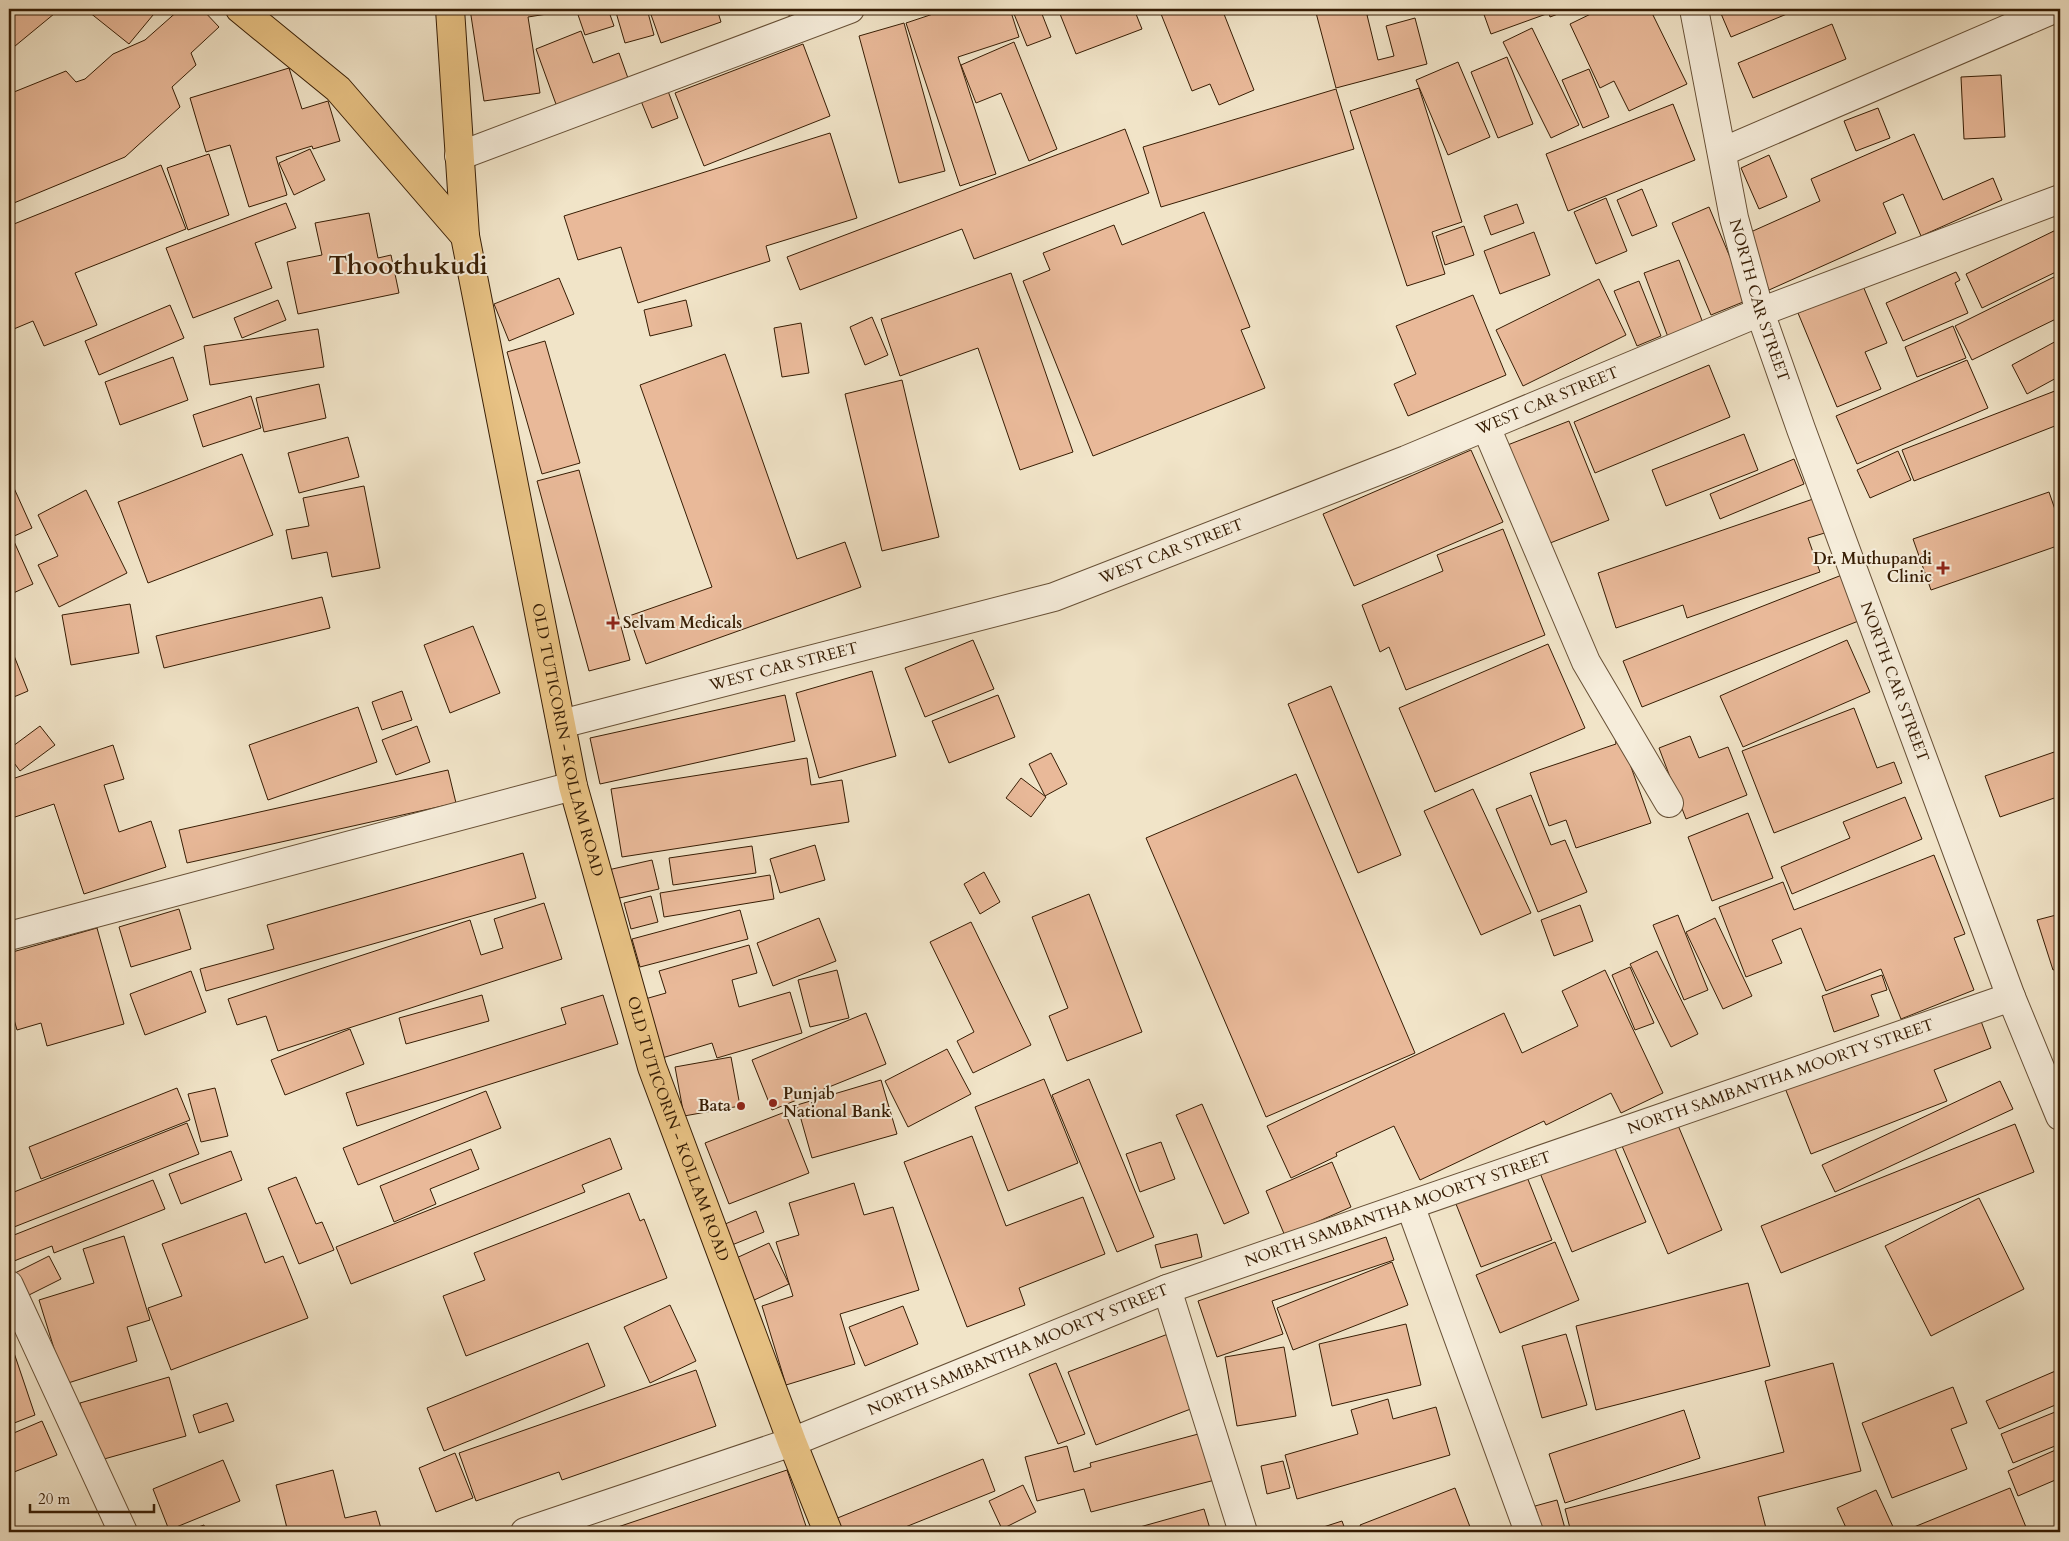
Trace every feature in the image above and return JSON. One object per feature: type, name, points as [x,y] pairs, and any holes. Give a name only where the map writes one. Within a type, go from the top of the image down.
[{"type":"main road","name":"OLD TUTICORIN - KOLLAM ROAD","points":[[240,9],[338,89],[465,236],[573,786],[652,1067],[792,1442],[828,1532]]},
{"type":"main road","points":[[450,9],[465,236]]},
{"type":"street","points":[[460,156],[850,9]]},
{"type":"street","name":"NORTH CAR STREET","points":[[1694,9],[1734,218],[1760,312],[1801,429],[2011,997],[2054,1085],[2060,1116]]},
{"type":"street","points":[[1722,152],[2054,9]]},
{"type":"street","name":"WEST CAR STREET","points":[[560,724],[1054,597],[1486,427],[1760,312],[2060,199]]},
{"type":"street","points":[[1486,427],[1586,662],[1669,803]]},
{"type":"street","points":[[9,936],[573,786]]},
{"type":"street","name":"NORTH SAMBANTHA MOORTY STREET","points":[[525,1532],[792,1442],[1167,1289],[2011,997]]},
{"type":"street","points":[[1410,1205],[1529,1532]]},
{"type":"street","points":[[9,1285],[123,1532]]},
{"type":"street","points":[[1167,1289],[1243,1532]]},
{"type":"building","points":[[9,9],[60,9],[9,51]]},
{"type":"building","points":[[91,9],[158,9],[129,44],[89,12]]},
{"type":"building","points":[[180,9],[202,9],[219,27],[191,53],[196,65],[172,87],[180,107],[125,157],[9,205],[9,94],[66,71],[76,82],[85,79],[113,54],[145,40]]},
{"type":"building","points":[[470,9],[566,9],[566,11],[528,17],[540,93],[484,101]]},
{"type":"building","points":[[576,9],[608,9],[614,26],[585,35]]},
{"type":"building","points":[[615,9],[647,9],[654,35],[625,43]]},
{"type":"building","points":[[649,9],[717,9],[721,22],[661,43]]},
{"type":"building","points":[[787,9],[817,9],[790,18]]},
{"type":"building","points":[[948,9],[1010,9],[1019,37],[958,57],[996,174],[960,186],[906,23]]},
{"type":"building","points":[[1012,9],[1040,9],[1051,37],[1027,46]]},
{"type":"building","points":[[1058,9],[1134,9],[1142,29],[1076,54]]},
{"type":"building","points":[[1159,9],[1222,9],[1254,90],[1219,105],[1210,84],[1192,91]]},
{"type":"building","points":[[1315,9],[1391,9],[1367,15],[1378,60],[1394,56],[1386,26],[1415,18],[1427,64],[1336,88]]},
{"type":"building","points":[[1482,9],[1571,9],[1550,17],[1549,13],[1491,34]]},
{"type":"building","points":[[1601,9],[1650,9],[1687,84],[1629,111],[1614,81],[1600,88],[1570,24]]},
{"type":"building","points":[[1719,9],[1799,9],[1731,37]]},
{"type":"building","points":[[904,23],[945,171],[899,183],[859,36]]},
{"type":"building","points":[[1832,24],[1846,59],[1753,98],[1738,63]]},
{"type":"building","points":[[1532,28],[1579,125],[1551,138],[1503,42]]},
{"type":"building","points":[[581,31],[593,63],[619,53],[629,81],[557,107],[536,49]]},
{"type":"building","points":[[1014,42],[1057,149],[1029,161],[1001,93],[976,103],[961,65]]},
{"type":"building","points":[[803,44],[830,116],[704,166],[675,93]]},
{"type":"building","points":[[1507,57],[1533,124],[1498,138],[1471,72]]},
{"type":"building","points":[[1458,62],[1490,137],[1448,155],[1416,80]]},
{"type":"building","points":[[289,68],[302,109],[328,101],[340,141],[313,149],[312,146],[276,157],[287,195],[249,207],[230,145],[206,152],[190,98]]},
{"type":"building","points":[[1589,69],[1609,117],[1583,128],[1562,80]]},
{"type":"building","points":[[2001,75],[2005,137],[1964,139],[1961,77]]},
{"type":"building","points":[[1419,88],[1462,222],[1432,232],[1445,274],[1407,286],[1350,111]]},
{"type":"building","points":[[1336,89],[1354,149],[1161,207],[1143,147]]},
{"type":"building","points":[[668,91],[678,118],[652,128],[641,101]]},
{"type":"building","points":[[1673,104],[1695,160],[1568,211],[1546,154]]},
{"type":"building","points":[[1878,108],[1890,138],[1856,151],[1844,121]]},
{"type":"building","points":[[1125,129],[1149,193],[974,259],[962,229],[800,290],[787,257]]},
{"type":"building","points":[[830,133],[857,218],[766,246],[770,261],[638,303],[621,247],[578,260],[564,216]]},
{"type":"building","points":[[1914,134],[1943,200],[1993,178],[2002,200],[1921,236],[1903,194],[1883,203],[1896,233],[1769,290],[1744,235],[1820,201],[1811,179]]},
{"type":"building","points":[[310,149],[325,180],[294,195],[279,163]]},
{"type":"building","points":[[209,154],[229,215],[188,230],[167,168]]},
{"type":"building","points":[[1769,155],[1787,197],[1759,209],[1741,168]]},
{"type":"building","points":[[161,165],[186,229],[75,273],[97,325],[44,346],[33,321],[9,331],[9,226]]},
{"type":"building","points":[[1642,189],[1657,226],[1632,236],[1617,200]]},
{"type":"building","points":[[1606,198],[1627,251],[1596,264],[1574,212]]},
{"type":"building","points":[[286,203],[296,228],[255,243],[272,288],[193,318],[166,248]]},
{"type":"building","points":[[1517,204],[1524,223],[1491,235],[1484,216]]},
{"type":"building","points":[[1709,207],[1748,300],[1711,315],[1672,223]]},
{"type":"building","points":[[1204,212],[1250,327],[1241,330],[1265,388],[1093,456],[1023,281],[1050,270],[1043,253],[1114,225],[1122,245]]},
{"type":"building","points":[[369,213],[378,258],[391,255],[399,293],[298,314],[287,262],[322,255],[315,223]]},
{"type":"building","points":[[1464,226],[1474,255],[1445,265],[1436,236]]},
{"type":"building","points":[[2060,228],[2060,270],[1982,308],[1966,274]]},
{"type":"building","points":[[1534,232],[1550,275],[1500,294],[1484,251]]},
{"type":"building","points":[[1679,260],[1703,323],[1668,337],[1644,273]]},
{"type":"building","points":[[1956,272],[1960,280],[1955,283],[1968,313],[1903,341],[1886,303]]},
{"type":"building","points":[[1011,273],[1073,452],[1020,470],[978,348],[900,376],[881,319]]},
{"type":"building","points":[[2056,276],[2060,286],[2060,317],[1972,360],[1955,326]]},
{"type":"building","points":[[559,278],[574,314],[509,341],[494,304]]},
{"type":"building","points":[[1599,279],[1626,335],[1523,386],[1496,330]]},
{"type":"building","points":[[1639,281],[1661,336],[1637,346],[1614,291]]},
{"type":"building","points":[[1863,286],[1887,343],[1865,352],[1881,389],[1837,407],[1798,313]]},
{"type":"building","points":[[1473,295],[1506,375],[1408,416],[1394,384],[1416,374],[1396,326]]},
{"type":"building","points":[[278,300],[286,320],[242,338],[234,318]]},
{"type":"building","points":[[686,300],[692,326],[650,336],[644,310]]},
{"type":"building","points":[[170,305],[184,338],[99,375],[85,341]]},
{"type":"building","points":[[872,317],[888,355],[865,365],[850,327]]},
{"type":"building","points":[[801,323],[809,373],[782,377],[774,328]]},
{"type":"building","points":[[1953,326],[1966,358],[1917,377],[1905,347]]},
{"type":"building","points":[[318,329],[324,367],[210,385],[204,346]]},
{"type":"building","points":[[2060,339],[2060,376],[2027,394],[2012,365]]},
{"type":"building","points":[[545,341],[580,463],[542,474],[507,352]]},
{"type":"building","points":[[725,354],[797,559],[845,542],[861,587],[646,664],[629,616],[712,587],[640,385]]},
{"type":"building","points":[[173,357],[188,400],[120,425],[105,382]]},
{"type":"building","points":[[1967,360],[1988,408],[1857,464],[1836,416]]},
{"type":"building","points":[[1709,365],[1730,417],[1595,473],[1574,422]]},
{"type":"building","points":[[902,380],[939,537],[882,551],[845,394]]},
{"type":"building","points":[[319,384],[326,418],[264,432],[256,398]]},
{"type":"building","points":[[2060,389],[2060,424],[1914,481],[1902,450]]},
{"type":"building","points":[[251,396],[261,428],[203,447],[193,415]]},
{"type":"building","points":[[1569,421],[1609,520],[1545,545],[1505,446]]},
{"type":"building","points":[[1744,434],[1758,470],[1666,506],[1652,470]]},
{"type":"building","points":[[348,437],[359,477],[299,493],[288,453]]},
{"type":"building","points":[[1471,450],[1503,522],[1354,586],[1323,514]]},
{"type":"building","points":[[1898,451],[1911,480],[1870,498],[1857,470]]},
{"type":"building","points":[[242,454],[273,535],[148,583],[118,502]]},
{"type":"building","points":[[1794,459],[1804,484],[1720,519],[1710,494]]},
{"type":"building","points":[[579,470],[630,660],[589,671],[537,481]]},
{"type":"building","points":[[9,477],[32,528],[12,537],[33,584],[9,595]]},
{"type":"building","points":[[364,486],[380,568],[332,577],[327,552],[292,559],[286,530],[309,526],[303,498]]},
{"type":"building","points":[[86,490],[127,573],[59,607],[38,565],[58,556],[38,515]]},
{"type":"building","points":[[2049,492],[2060,524],[2060,545],[1931,590],[1913,539]]},
{"type":"building","points":[[1816,498],[1828,532],[1808,538],[1820,572],[1687,618],[1683,605],[1616,628],[1598,573]]},
{"type":"building","points":[[1503,529],[1545,635],[1406,690],[1389,647],[1380,652],[1362,605],[1443,571],[1437,555]]},
{"type":"building","points":[[1847,573],[1866,618],[1642,707],[1623,661]]},
{"type":"building","points":[[322,597],[330,628],[164,668],[156,636]]},
{"type":"building","points":[[130,604],[139,653],[71,665],[62,615]]},
{"type":"building","points":[[473,626],[500,693],[450,713],[424,645]]},
{"type":"building","points":[[973,640],[994,689],[925,717],[905,668]]},
{"type":"building","points":[[1847,640],[1870,692],[1743,747],[1720,696]]},
{"type":"building","points":[[9,643],[28,691],[9,699]]},
{"type":"building","points":[[1548,644],[1585,728],[1435,792],[1399,708]]},
{"type":"building","points":[[872,671],[896,756],[819,778],[796,693]]},
{"type":"building","points":[[1331,686],[1401,855],[1358,873],[1288,704]]},
{"type":"building","points":[[402,691],[412,720],[382,730],[372,702]]},
{"type":"building","points":[[785,695],[795,741],[600,784],[590,738]]},
{"type":"building","points":[[998,695],[1015,737],[949,763],[932,721]]},
{"type":"building","points":[[358,707],[377,762],[268,800],[249,745]]},
{"type":"building","points":[[1854,708],[1877,768],[1894,762],[1902,783],[1774,833],[1742,751]]},
{"type":"building","points":[[40,726],[55,745],[20,771],[9,756],[9,749]]},
{"type":"building","points":[[417,726],[430,762],[396,775],[382,740]]},
{"type":"building","points":[[1620,736],[1651,823],[1576,848],[1566,820],[1549,826],[1530,773],[1616,744],[1615,738]]},
{"type":"building","points":[[1690,736],[1699,758],[1728,747],[1747,795],[1686,819],[1659,748]]},
{"type":"building","points":[[113,745],[124,779],[104,785],[119,832],[151,821],[166,867],[84,894],[54,804],[9,819],[9,780]]},
{"type":"building","points":[[2060,750],[2060,796],[2000,817],[1985,776]]},
{"type":"building","points":[[1051,753],[1067,784],[1045,796],[1029,764]]},
{"type":"building","points":[[807,758],[811,785],[842,780],[849,822],[622,857],[611,789]]},
{"type":"building","points":[[448,770],[456,803],[187,863],[179,830]]},
{"type":"building","points":[[1296,774],[1415,1053],[1266,1117],[1146,838]]},
{"type":"building","points":[[1021,778],[1046,797],[1031,817],[1006,798]]},
{"type":"building","points":[[1473,789],[1531,913],[1481,935],[1424,811]]},
{"type":"building","points":[[1531,795],[1551,845],[1565,840],[1587,892],[1538,912],[1496,809]]},
{"type":"building","points":[[1905,797],[1922,839],[1792,894],[1781,867],[1850,838],[1843,822]]},
{"type":"building","points":[[1748,813],[1773,878],[1712,901],[1688,837]]},
{"type":"building","points":[[815,845],[825,880],[780,893],[770,859]]},
{"type":"building","points":[[752,846],[756,873],[673,885],[669,858]]},
{"type":"building","points":[[523,853],[536,898],[206,991],[200,969],[274,949],[267,925]]},
{"type":"building","points":[[1934,855],[1965,934],[1954,938],[1974,990],[1901,1019],[1881,969],[1826,991],[1801,928],[1772,940],[1782,963],[1746,977],[1719,907],[1783,882],[1794,910]]},
{"type":"building","points":[[652,860],[659,889],[615,899],[608,870]]},
{"type":"building","points":[[984,872],[1000,902],[980,914],[964,884]]},
{"type":"building","points":[[770,875],[774,899],[664,917],[660,893]]},
{"type":"building","points":[[1089,894],[1142,1032],[1067,1061],[1049,1016],[1068,1008],[1032,917]]},
{"type":"building","points":[[651,896],[658,922],[631,929],[624,903]]},
{"type":"building","points":[[544,903],[562,959],[278,1051],[266,1016],[237,1025],[228,999],[470,920],[481,955],[503,948],[494,919]]},
{"type":"building","points":[[1580,905],[1593,941],[1554,956],[1541,920]]},
{"type":"building","points":[[179,909],[191,949],[131,967],[119,927]]},
{"type":"building","points":[[740,910],[748,939],[640,967],[632,939]]},
{"type":"building","points":[[2060,914],[2060,968],[2053,970],[2037,920]]},
{"type":"building","points":[[1678,915],[1708,990],[1684,1000],[1653,925]]},
{"type":"building","points":[[819,918],[836,961],[773,986],[757,943]]},
{"type":"building","points":[[1715,918],[1752,996],[1723,1009],[1686,932]]},
{"type":"building","points":[[971,922],[1031,1045],[973,1073],[957,1041],[974,1032],[930,942]]},
{"type":"building","points":[[97,928],[124,1024],[47,1046],[41,1023],[17,1030],[9,1002],[9,953]]},
{"type":"building","points":[[749,945],[757,973],[732,980],[739,1007],[790,992],[802,1033],[717,1058],[712,1043],[662,1058],[645,999],[666,993],[659,971]]},
{"type":"building","points":[[1657,951],[1698,1034],[1671,1047],[1630,964]]},
{"type":"building","points":[[1630,967],[1654,1023],[1635,1030],[1612,975]]},
{"type":"building","points":[[837,970],[849,1018],[810,1027],[798,980]]},
{"type":"building","points":[[1605,970],[1663,1093],[1621,1113],[1611,1093],[1546,1125],[1544,1121],[1420,1180],[1394,1126],[1336,1153],[1337,1156],[1291,1178],[1267,1126],[1504,1013],[1522,1053],[1578,1026],[1562,991]]},
{"type":"building","points":[[191,971],[206,1012],[145,1035],[130,994]]},
{"type":"building","points":[[1882,975],[1887,990],[1871,995],[1879,1016],[1834,1032],[1822,996]]},
{"type":"building","points":[[482,995],[489,1021],[406,1044],[399,1018]]},
{"type":"building","points":[[603,995],[618,1044],[357,1126],[346,1093],[566,1024],[561,1008]]},
{"type":"building","points":[[866,1013],[886,1064],[772,1110],[752,1060]]},
{"type":"building","points":[[1978,1013],[1991,1048],[1934,1070],[1947,1101],[1811,1154],[1785,1088]]},
{"type":"building","points":[[350,1029],[364,1064],[285,1095],[271,1060]]},
{"type":"building","points":[[947,1049],[971,1094],[908,1127],[885,1081]]},
{"type":"building","points":[[731,1057],[740,1106],[684,1116],[675,1067]]},
{"type":"building","points":[[1044,1079],[1078,1163],[1008,1191],[975,1107]]},
{"type":"building","points":[[1089,1079],[1154,1237],[1117,1252],[1052,1095]]},
{"type":"building","points":[[881,1080],[897,1134],[812,1158],[797,1105]]},
{"type":"building","points":[[2000,1081],[2013,1109],[1835,1192],[1822,1165]]},
{"type":"building","points":[[177,1088],[190,1120],[41,1179],[29,1147]]},
{"type":"building","points":[[215,1088],[228,1136],[201,1142],[188,1094]]},
{"type":"building","points":[[486,1091],[501,1128],[358,1185],[343,1148]]},
{"type":"building","points":[[1202,1104],[1249,1213],[1224,1224],[1176,1115]]},
{"type":"building","points":[[785,1112],[809,1173],[729,1204],[705,1143]]},
{"type":"building","points":[[187,1123],[199,1154],[9,1229],[9,1194]]},
{"type":"building","points":[[1677,1123],[1722,1230],[1668,1254],[1622,1146]]},
{"type":"building","points":[[2015,1124],[2034,1172],[1781,1273],[1761,1226]]},
{"type":"building","points":[[972,1136],[1006,1226],[1083,1197],[1105,1254],[1019,1288],[1025,1305],[967,1327],[904,1162]]},
{"type":"building","points":[[610,1138],[622,1169],[582,1185],[585,1192],[351,1284],[336,1247]]},
{"type":"building","points":[[1161,1142],[1175,1179],[1140,1192],[1126,1154]]},
{"type":"building","points":[[1613,1144],[1646,1222],[1572,1252],[1540,1173]]},
{"type":"building","points":[[471,1149],[479,1169],[430,1189],[436,1204],[394,1222],[380,1186]]},
{"type":"building","points":[[231,1151],[242,1180],[181,1204],[169,1174]]},
{"type":"building","points":[[1332,1162],[1351,1207],[1285,1236],[1266,1191]]},
{"type":"building","points":[[296,1177],[316,1224],[322,1222],[334,1250],[299,1264],[268,1188]]},
{"type":"building","points":[[1527,1177],[1552,1240],[1481,1267],[1456,1204]]},
{"type":"building","points":[[153,1180],[165,1209],[54,1253],[52,1246],[9,1263],[9,1237]]},
{"type":"building","points":[[854,1183],[864,1215],[893,1207],[919,1290],[840,1314],[855,1364],[786,1385],[762,1306],[793,1296],[776,1242],[799,1235],[789,1203]]},
{"type":"building","points":[[629,1193],[640,1221],[644,1219],[667,1278],[466,1356],[443,1296],[485,1280],[474,1253]]},
{"type":"building","points":[[1979,1198],[2024,1289],[1931,1336],[1885,1246]]},
{"type":"building","points":[[756,1211],[764,1232],[727,1247],[718,1227]]},
{"type":"building","points":[[246,1213],[265,1263],[283,1256],[308,1318],[171,1370],[148,1308],[182,1296],[162,1244]]},
{"type":"building","points":[[1197,1234],[1202,1257],[1161,1268],[1155,1245]]},
{"type":"building","points":[[124,1236],[150,1320],[127,1327],[137,1361],[65,1384],[39,1300],[94,1283],[83,1249]]},
{"type":"building","points":[[1386,1237],[1394,1260],[1272,1301],[1283,1334],[1217,1357],[1198,1301]]},
{"type":"building","points":[[1555,1242],[1579,1300],[1500,1333],[1476,1275]]},
{"type":"building","points":[[769,1243],[789,1284],[752,1301],[732,1260]]},
{"type":"building","points":[[49,1256],[61,1279],[27,1296],[15,1273]]},
{"type":"building","points":[[1392,1262],[1408,1305],[1293,1350],[1277,1308]]},
{"type":"building","points":[[1748,1283],[1770,1366],[1596,1410],[1576,1326]]},
{"type":"building","points":[[670,1305],[696,1361],[650,1383],[624,1327]]},
{"type":"building","points":[[903,1306],[918,1344],[865,1366],[849,1327]]},
{"type":"building","points":[[1406,1324],[1421,1385],[1332,1406],[1319,1344]]},
{"type":"building","points":[[1168,1334],[1196,1407],[1096,1445],[1068,1372]]},
{"type":"building","points":[[1566,1334],[1587,1405],[1542,1418],[1522,1346]]},
{"type":"building","points":[[9,1338],[35,1415],[9,1425]]},
{"type":"building","points":[[588,1343],[605,1386],[444,1451],[427,1408]]},
{"type":"building","points":[[1284,1347],[1296,1416],[1237,1426],[1225,1357]]},
{"type":"building","points":[[1056,1363],[1085,1434],[1058,1444],[1029,1374]]},
{"type":"building","points":[[1833,1363],[1861,1471],[1758,1497],[1767,1532],[1571,1532],[1565,1509],[1784,1452],[1765,1381]]},
{"type":"building","points":[[2060,1369],[2060,1403],[1999,1429],[1986,1401]]},
{"type":"building","points":[[696,1370],[716,1426],[562,1480],[559,1472],[476,1501],[459,1453]]},
{"type":"building","points":[[169,1377],[186,1436],[97,1461],[80,1403]]},
{"type":"building","points":[[1953,1387],[1967,1423],[1951,1429],[1967,1469],[1892,1498],[1862,1423]]},
{"type":"building","points":[[1388,1399],[1393,1419],[1436,1407],[1450,1455],[1297,1499],[1285,1455],[1358,1434],[1351,1410]]},
{"type":"building","points":[[227,1403],[234,1421],[199,1433],[193,1415]]},
{"type":"building","points":[[1684,1410],[1700,1458],[1565,1503],[1549,1454]]},
{"type":"building","points":[[2060,1410],[2060,1444],[2013,1463],[2001,1434]]},
{"type":"building","points":[[42,1421],[57,1455],[9,1474],[9,1435]]},
{"type":"building","points":[[1202,1433],[1215,1480],[1091,1512],[1084,1489],[1037,1501],[1025,1457],[1067,1446],[1074,1472],[1091,1467],[1090,1463]]},
{"type":"building","points":[[2060,1448],[2060,1478],[2018,1496],[2008,1471]]},
{"type":"building","points":[[455,1453],[473,1498],[436,1512],[419,1468]]},
{"type":"building","points":[[983,1459],[995,1491],[893,1532],[841,1532],[835,1519]]},
{"type":"building","points":[[223,1460],[240,1501],[169,1530],[153,1489]]},
{"type":"building","points":[[1283,1461],[1290,1488],[1267,1494],[1261,1466]]},
{"type":"building","points":[[333,1470],[345,1518],[376,1511],[382,1532],[288,1532],[276,1485]]},
{"type":"building","points":[[787,1470],[808,1532],[603,1532]]},
{"type":"building","points":[[1023,1485],[1036,1512],[1002,1529],[989,1501]]},
{"type":"building","points":[[1455,1488],[1472,1532],[1363,1532],[1360,1525]]},
{"type":"building","points":[[2010,1488],[2028,1532],[1916,1532],[1914,1527]]},
{"type":"building","points":[[1876,1490],[1895,1531],[1848,1532],[1837,1508]]},
{"type":"building","points":[[1557,1500],[1566,1532],[1543,1532],[1535,1506]]},
{"type":"building","points":[[1204,1509],[1211,1532],[1122,1532]]},
{"type":"building","points":[[1342,1521],[1346,1532],[1308,1532]]},
{"type":"building","points":[[204,1525],[206,1532],[184,1532]]},
{"type":"place","name":"Dr. Muthupandi Clinic","points":[[1943,568]]},
{"type":"place","name":"Selvam Medicals","points":[[613,623]]},
{"type":"place","name":"Punjab National Bank","points":[[773,1103]]},
{"type":"place","name":"Bata","points":[[741,1106]]},
{"type":"district","name":"Thoothukudi","points":[[408,265]]}]
